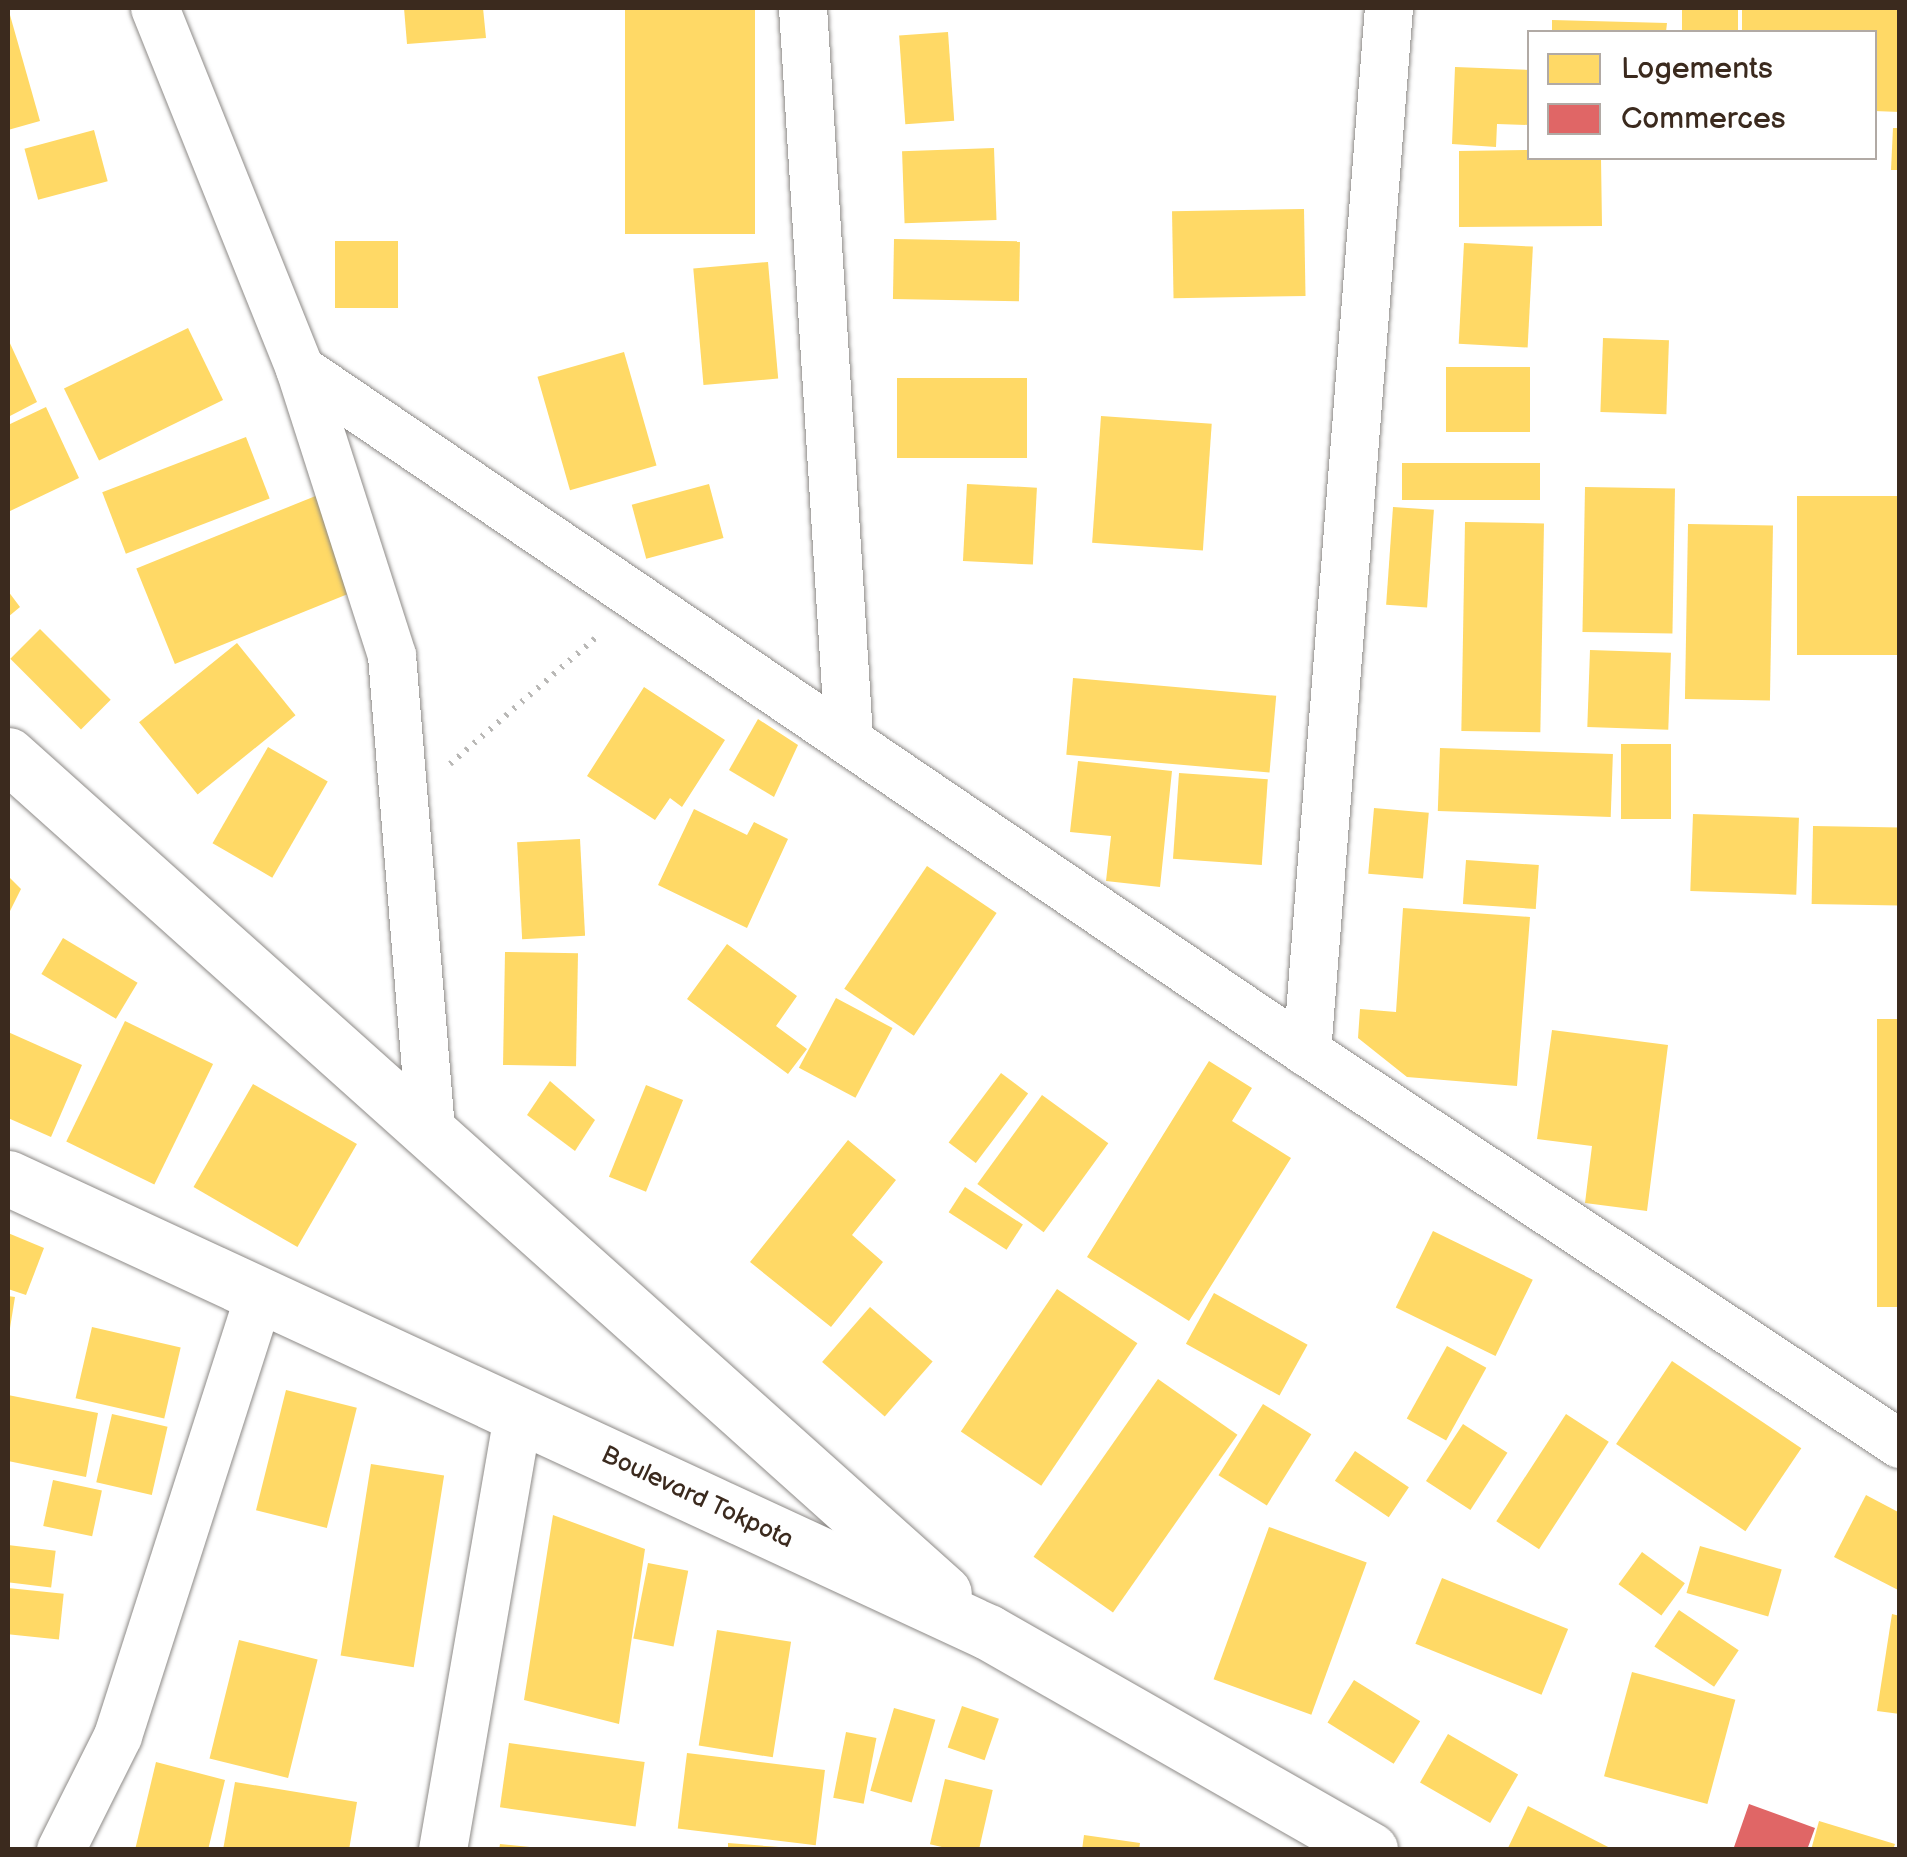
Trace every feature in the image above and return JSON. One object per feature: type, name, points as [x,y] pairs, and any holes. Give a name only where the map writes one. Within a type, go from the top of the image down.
[{"type":"street","points":[[156,8],[300,369],[392,656],[431,1133]]},
{"type":"street","points":[[803,8],[849,738]]},
{"type":"street","points":[[1307,1052],[1388,8]]},
{"type":"street","points":[[300,369],[1307,1052],[1900,1444]]},
{"type":"street","points":[[8,755],[988,1632]]},
{"type":"street","name":"Boulevard Tokpota","points":[[8,1178],[988,1632],[1370,1850]]},
{"type":"street","points":[[61,1850],[118,1736],[260,1294]]},
{"type":"street","points":[[443,1850],[518,1415]]},
{"type":"path","points":[[404,805],[642,598]]},
{"type":"building: Logements","points":[[8,8],[40,121],[8,130]]},
{"type":"building: Logements","points":[[404,8],[483,8],[486,38],[407,44]]},
{"type":"building: Logements","points":[[625,8],[755,8],[755,234],[625,234]]},
{"type":"building: Logements","points":[[1682,8],[1738,8],[1738,30],[1682,30]]},
{"type":"building: Logements","points":[[1742,8],[1900,8],[1900,112],[1877,111],[1877,30],[1742,30]]},
{"type":"building: Logements","points":[[1552,20],[1667,23],[1666,30],[1552,30]]},
{"type":"building: Logements","points":[[948,32],[954,121],[905,124],[899,35]]},
{"type":"building: Logements","points":[[1455,67],[1527,70],[1527,125],[1497,124],[1496,147],[1452,144]]},
{"type":"building: Logements","points":[[1893,128],[1900,128],[1900,170],[1891,170]]},
{"type":"building: Logements","points":[[94,130],[108,181],[38,200],[24,149]]},
{"type":"building: Logements","points":[[994,148],[997,220],[905,223],[902,151]]},
{"type":"building: Logements","points":[[1527,150],[1527,160],[1601,160],[1602,226],[1459,227],[1459,151]]},
{"type":"building: Logements","points":[[1304,209],[1306,296],[1174,298],[1172,211]]},
{"type":"building: Logements","points":[[894,239],[1020,241],[1019,301],[893,299]]},
{"type":"building: Logements","points":[[335,241],[398,241],[398,308],[335,308]]},
{"type":"building: Logements","points":[[1464,243],[1533,247],[1528,347],[1459,344]]},
{"type":"building: Logements","points":[[768,262],[778,379],[703,385],[693,269]]},
{"type":"building: Logements","points":[[188,328],[223,400],[99,460],[64,388]]},
{"type":"building: Logements","points":[[1603,338],[1669,340],[1666,414],[1600,412]]},
{"type":"building: Logements","points":[[8,339],[37,402],[8,417]]},
{"type":"building: Logements","points":[[624,352],[657,465],[570,490],[537,377]]},
{"type":"building: Logements","points":[[1446,367],[1530,367],[1530,432],[1446,432]]},
{"type":"building: Logements","points":[[897,378],[1027,378],[1027,458],[897,458]]},
{"type":"building: Logements","points":[[46,407],[79,478],[8,512],[8,425]]},
{"type":"building: Logements","points":[[1101,416],[1212,424],[1203,550],[1092,543]]},
{"type":"building: Logements","points":[[246,437],[270,499],[126,554],[102,492]]},
{"type":"building: Logements","points":[[1402,463],[1540,463],[1540,500],[1402,500]]},
{"type":"building: Logements","points":[[709,484],[723,538],[646,559],[632,505]]},
{"type":"building: Logements","points":[[967,484],[1037,488],[1033,565],[963,561]]},
{"type":"building: Logements","points":[[1585,487],[1675,489],[1672,634],[1582,632]]},
{"type":"building: Logements","points":[[318,495],[357,590],[175,664],[136,568]]},
{"type":"building: Logements","points":[[1797,496],[1900,496],[1900,655],[1797,655]]},
{"type":"building: Logements","points":[[1393,507],[1434,510],[1427,608],[1386,605]]},
{"type":"building: Logements","points":[[1465,522],[1544,523],[1540,732],[1461,731]]},
{"type":"building: Logements","points":[[1688,524],[1773,525],[1770,700],[1685,699]]},
{"type":"building: Logements","points":[[8,591],[20,607],[8,617]]},
{"type":"building: Logements","points":[[40,629],[111,700],[81,729],[10,659]]},
{"type":"building: Logements","points":[[237,643],[296,715],[198,795],[139,722]]},
{"type":"building: Logements","points":[[1590,650],[1671,653],[1668,730],[1587,727]]},
{"type":"building: Logements","points":[[1073,678],[1276,696],[1270,772],[1066,755]]},
{"type":"building: Logements","points":[[644,687],[725,740],[682,807],[670,798],[655,820],[587,776]]},
{"type":"building: Logements","points":[[758,719],[798,745],[774,797],[729,770]]},
{"type":"building: Logements","points":[[1621,744],[1671,744],[1671,819],[1621,819]]},
{"type":"building: Logements","points":[[268,747],[328,782],[272,878],[213,843]]},
{"type":"building: Logements","points":[[1440,748],[1613,754],[1611,817],[1438,811]]},
{"type":"building: Logements","points":[[1078,761],[1172,771],[1160,887],[1106,881],[1111,836],[1070,832]]},
{"type":"building: Logements","points":[[1179,773],[1268,779],[1262,865],[1173,859]]},
{"type":"building: Logements","points":[[1374,808],[1429,813],[1423,879],[1368,874]]},
{"type":"building: Logements","points":[[694,809],[747,835],[754,822],[788,839],[747,928],[658,885]]},
{"type":"building: Logements","points":[[1693,814],[1799,818],[1796,895],[1690,891]]},
{"type":"building: Logements","points":[[1813,826],[1900,828],[1899,906],[1812,904]]},
{"type":"building: Logements","points":[[580,839],[585,936],[522,939],[517,842]]},
{"type":"building: Logements","points":[[1466,860],[1539,865],[1536,909],[1463,904]]},
{"type":"building: Logements","points":[[927,866],[997,913],[914,1036],[844,989]]},
{"type":"building: Logements","points":[[8,876],[21,889],[8,915]]},
{"type":"building: Logements","points":[[1403,908],[1530,917],[1517,1086],[1407,1077],[1358,1038],[1360,1009],[1396,1012]]},
{"type":"building: Logements","points":[[63,938],[138,983],[116,1019],[41,974]]},
{"type":"building: Logements","points":[[727,944],[797,996],[776,1026],[807,1049],[788,1074],[687,999]]},
{"type":"building: Logements","points":[[505,952],[578,953],[576,1066],[503,1065]]},
{"type":"building: Logements","points":[[836,998],[893,1028],[855,1098],[799,1068]]},
{"type":"building: Logements","points":[[1877,1019],[1900,1019],[1900,1307],[1877,1307]]},
{"type":"building: Logements","points":[[125,1021],[213,1064],[154,1184],[66,1141]]},
{"type":"building: Logements","points":[[1552,1030],[1668,1045],[1647,1211],[1585,1203],[1592,1146],[1537,1139]]},
{"type":"building: Logements","points":[[8,1032],[82,1065],[51,1137],[8,1118]]},
{"type":"building: Logements","points":[[1209,1061],[1252,1088],[1232,1121],[1291,1158],[1189,1321],[1087,1257]]},
{"type":"building: Logements","points":[[1001,1073],[1028,1093],[976,1163],[949,1142]]},
{"type":"building: Logements","points":[[550,1081],[595,1120],[575,1151],[527,1115]]},
{"type":"building: Logements","points":[[253,1084],[357,1144],[297,1247],[194,1187]]},
{"type":"building: Logements","points":[[646,1085],[683,1100],[646,1192],[609,1177]]},
{"type":"building: Logements","points":[[1042,1095],[1108,1143],[1044,1232],[977,1184]]},
{"type":"building: Logements","points":[[848,1140],[896,1180],[852,1235],[883,1262],[831,1327],[750,1262]]},
{"type":"building: Logements","points":[[965,1187],[1023,1225],[1007,1250],[949,1212]]},
{"type":"building: Logements","points":[[1433,1231],[1533,1280],[1496,1356],[1396,1307]]},
{"type":"building: Logements","points":[[8,1233],[44,1248],[26,1295],[8,1289]]},
{"type":"building: Logements","points":[[1057,1289],[1137,1343],[1041,1486],[961,1432]]},
{"type":"building: Logements","points":[[1214,1293],[1308,1345],[1279,1396],[1186,1344]]},
{"type":"building: Logements","points":[[8,1296],[15,1297],[10,1328],[8,1327]]},
{"type":"building: Logements","points":[[870,1307],[933,1361],[885,1417],[822,1362]]},
{"type":"building: Logements","points":[[92,1327],[181,1347],[164,1419],[76,1398]]},
{"type":"building: Logements","points":[[1447,1346],[1486,1368],[1446,1440],[1407,1419]]},
{"type":"building: Logements","points":[[1672,1361],[1801,1448],[1745,1531],[1616,1444]]},
{"type":"building: Logements","points":[[1158,1379],[1237,1435],[1113,1612],[1034,1557]]},
{"type":"building: Logements","points":[[286,1390],[357,1408],[327,1528],[256,1510]]},
{"type":"building: Logements","points":[[8,1395],[98,1413],[86,1477],[8,1461]]},
{"type":"building: Logements","points":[[1263,1404],[1311,1434],[1267,1505],[1218,1475]]},
{"type":"building: Logements","points":[[112,1414],[168,1427],[152,1495],[96,1482]]},
{"type":"building: Logements","points":[[1566,1414],[1609,1442],[1539,1549],[1496,1521]]},
{"type":"building: Logements","points":[[1463,1424],[1507,1453],[1470,1510],[1426,1481]]},
{"type":"building: Logements","points":[[1355,1451],[1409,1487],[1389,1517],[1335,1481]]},
{"type":"building: Logements","points":[[371,1464],[444,1476],[414,1667],[341,1656]]},
{"type":"building: Logements","points":[[53,1480],[102,1490],[92,1536],[43,1526]]},
{"type":"building: Logements","points":[[1866,1495],[1900,1513],[1900,1591],[1834,1557]]},
{"type":"building: Logements","points":[[553,1515],[645,1549],[619,1724],[524,1700]]},
{"type":"building: Logements","points":[[1269,1527],[1367,1563],[1311,1715],[1214,1679]]},
{"type":"building: Logements","points":[[8,1545],[56,1551],[51,1588],[8,1582]]},
{"type":"building: Logements","points":[[1700,1546],[1782,1569],[1768,1617],[1686,1593]]},
{"type":"building: Logements","points":[[1642,1552],[1685,1583],[1661,1616],[1618,1584]]},
{"type":"building: Logements","points":[[648,1563],[688,1571],[674,1646],[633,1639]]},
{"type":"building: Logements","points":[[1442,1578],[1568,1629],[1541,1695],[1415,1644]]},
{"type":"building: Logements","points":[[8,1588],[64,1594],[59,1640],[8,1634]]},
{"type":"building: Logements","points":[[1679,1610],[1739,1650],[1714,1687],[1654,1646]]},
{"type":"building: Logements","points":[[1892,1614],[1900,1616],[1900,1714],[1877,1711]]},
{"type":"building: Logements","points":[[717,1630],[791,1642],[773,1757],[699,1746]]},
{"type":"building: Logements","points":[[239,1640],[318,1660],[288,1778],[209,1758]]},
{"type":"building: Logements","points":[[1632,1672],[1735,1700],[1707,1804],[1604,1776]]},
{"type":"building: Logements","points":[[1354,1680],[1420,1721],[1394,1764],[1328,1722]]},
{"type":"building: Logements","points":[[962,1706],[999,1719],[985,1760],[948,1748]]},
{"type":"building: Logements","points":[[894,1708],[935,1720],[912,1803],[870,1791]]},
{"type":"building: Logements","points":[[846,1732],[876,1738],[864,1804],[833,1798]]},
{"type":"building: Logements","points":[[1448,1734],[1518,1774],[1490,1823],[1420,1782]]},
{"type":"building: Logements","points":[[509,1743],[645,1762],[636,1826],[500,1807]]},
{"type":"building: Logements","points":[[687,1753],[825,1770],[816,1845],[678,1828]]},
{"type":"building: Logements","points":[[156,1762],[225,1780],[208,1850],[135,1850]]},
{"type":"building: Logements","points":[[945,1779],[993,1790],[979,1850],[930,1844]]},
{"type":"building: Logements","points":[[235,1782],[357,1802],[349,1850],[223,1850]]},
{"type":"building: Logements","points":[[1528,1806],[1614,1850],[1507,1850]]},
{"type":"building: Logements","points":[[1819,1821],[1895,1844],[1893,1850],[1811,1850]]},
{"type":"building: Logements","points":[[1084,1835],[1140,1843],[1139,1850],[1082,1850]]},
{"type":"building: Logements","points":[[728,1843],[779,1847],[779,1850],[728,1850]]},
{"type":"building: Logements","points":[[500,1844],[530,1847],[530,1850],[499,1850]]},
{"type":"building: Commerces","points":[[1749,1804],[1815,1828],[1807,1850],[1733,1850]]}]
